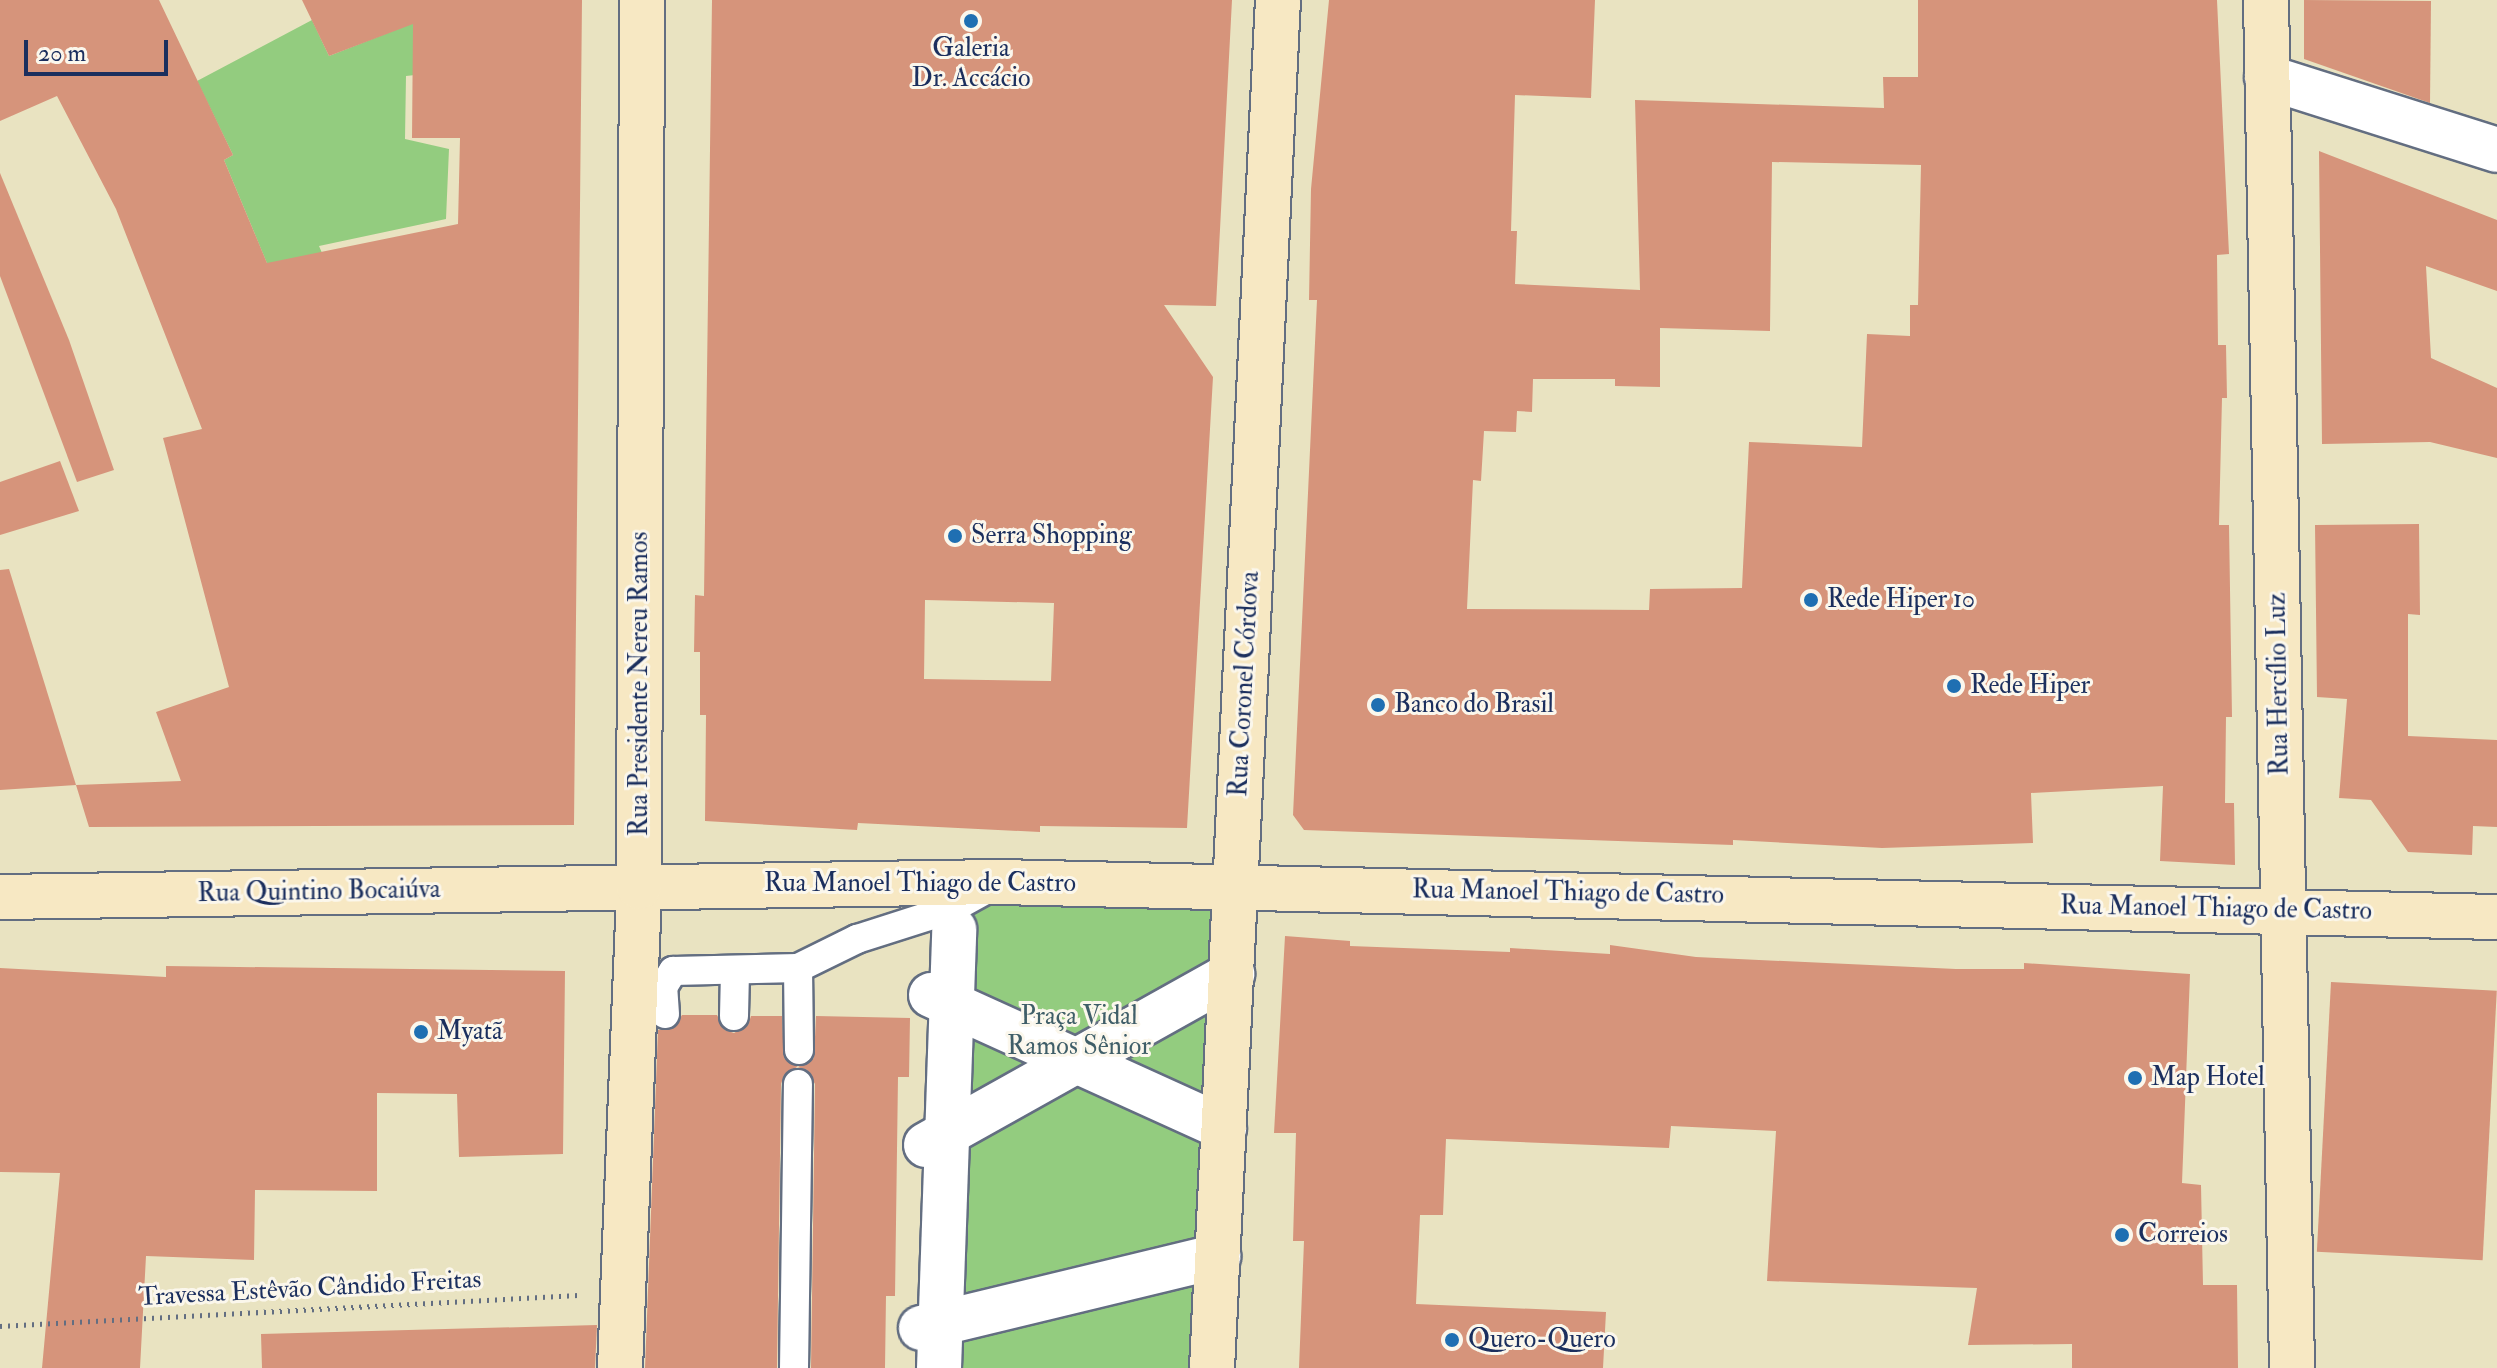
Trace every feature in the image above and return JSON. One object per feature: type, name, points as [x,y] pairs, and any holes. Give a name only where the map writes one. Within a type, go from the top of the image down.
[{"type":"street","name":"Rua Presidente Nereu Ramos","points":[[620,1368],[639,887],[642,0]]},
{"type":"street","name":"Rua Coronel Córdova","points":[[1212,1368],[1278,0]]},
{"type":"street","name":"Rua Hercílio Luz","points":[[2266,0],[2292,1368]]},
{"type":"street","points":[[2267,77],[2497,150]]},
{"type":"street","name":"Rua Manoel Thiago de Castro","points":[[639,887],[999,882],[1235,885],[2497,917]]},
{"type":"street","name":"Rua Quintino Bocaiúva","points":[[0,897],[639,887]]},
{"type":"street","points":[[939,1368],[930,1325],[936,1140],[941,1000],[954,929]]},
{"type":"street","points":[[936,1140],[1232,974]]},
{"type":"street","points":[[941,1000],[1224,1128]]},
{"type":"street","points":[[930,1325],[1218,1256]]},
{"type":"lane","points":[[665,1014],[663,987],[673,971],[798,968],[857,939],[951,909],[999,882]]},
{"type":"lane","points":[[798,968],[799,1050]]},
{"type":"lane","points":[[734,1016],[735,971]]},
{"type":"lane","points":[[794,1368],[798,1084]]},
{"type":"path","name":"Travessa Estêvão Cândido Freitas","points":[[0,1326],[622,1293]]},
{"type":"green space","points":[[441,12],[461,70],[406,76],[405,139],[449,149],[446,219],[319,246],[371,366],[316,381],[224,160],[233,155],[197,81],[312,20],[329,56]]},
{"type":"green space","name":"Praça Vidal Ramos Sênior","points":[[999,882],[1235,885],[1212,1368],[919,1368],[933,951]]},
{"type":"building","points":[[0,0],[159,0],[233,155],[224,160],[267,263],[458,224],[460,138],[412,138],[413,24],[329,56],[302,0],[582,0],[574,825],[89,827],[76,785],[181,781],[156,712],[229,687],[163,438],[202,429],[116,209],[57,96],[0,121]]},
{"type":"building","points":[[712,0],[1232,0],[1216,306],[1164,305],[1213,377],[1187,828],[1040,826],[1040,832],[858,823],[857,830],[705,821],[706,715],[700,715],[700,652],[694,652],[695,595],[704,596]],"holes":[[[925,600],[1054,603],[1051,681],[924,679]]]},
{"type":"building","points":[[1329,0],[1595,0],[1591,98],[1515,95],[1511,231],[1517,231],[1515,284],[1640,290],[1635,100],[1884,108],[1883,77],[1918,77],[1918,0],[2217,0],[2229,254],[2217,255],[2218,345],[2226,345],[2227,398],[2222,398],[2219,525],[2229,525],[2232,717],[2226,717],[2225,803],[2234,803],[2235,865],[2160,861],[2163,786],[2031,793],[2033,843],[1882,848],[1733,840],[1733,845],[1304,830],[1293,815],[1317,300],[1309,300],[1311,189]],"holes":[[[1772,162],[1921,165],[1918,305],[1910,305],[1910,336],[1867,334],[1862,447],[1749,442],[1742,588],[1650,589],[1649,610],[1467,609],[1473,480],[1481,481],[1484,431],[1516,432],[1517,411],[1532,412],[1533,379],[1615,379],[1615,386],[1660,387],[1660,328],[1770,331]]]},
{"type":"building","points":[[2304,0],[2431,1],[2430,103],[2304,59]]},
{"type":"building","points":[[2319,151],[2497,220],[2497,291],[2426,266],[2431,358],[2497,388],[2497,458],[2430,442],[2322,444]]},
{"type":"building","points":[[0,173],[69,340],[114,470],[77,482],[0,276]]},
{"type":"building","points":[[60,461],[79,511],[0,535],[0,482]]},
{"type":"building","points":[[2419,524],[2420,615],[2408,614],[2408,736],[2497,740],[2497,827],[2473,826],[2472,855],[2408,852],[2371,800],[2339,798],[2347,699],[2317,697],[2315,525]]},
{"type":"building","points":[[9,569],[76,785],[0,790],[0,570]]},
{"type":"building","points":[[1285,936],[1350,941],[1350,946],[1510,952],[1510,948],[1610,954],[1610,945],[1696,957],[1956,969],[2024,969],[2024,963],[2190,974],[2182,1183],[2201,1185],[2203,1285],[2237,1285],[2238,1368],[2072,1368],[2072,1344],[1968,1345],[1977,1288],[1767,1281],[1776,1131],[1671,1126],[1669,1148],[1446,1139],[1443,1215],[1420,1215],[1416,1304],[1606,1312],[1603,1368],[1299,1368],[1304,1241],[1293,1241],[1296,1133],[1274,1133]]},
{"type":"building","points":[[166,966],[565,971],[563,1154],[459,1157],[457,1094],[377,1093],[377,1191],[255,1190],[254,1260],[146,1256],[140,1368],[42,1368],[60,1173],[0,1172],[0,968],[166,977]]},
{"type":"building","points":[[2331,982],[2497,991],[2483,1260],[2317,1252]]},
{"type":"building","points":[[682,1015],[717,1015],[725,1030],[734,1033],[748,1025],[751,1016],[782,1016],[784,1058],[798,1067],[814,1058],[816,1016],[910,1018],[909,1077],[898,1077],[895,1296],[886,1296],[885,1368],[811,1368],[815,1084],[807,1070],[797,1067],[784,1075],[781,1084],[777,1368],[645,1368],[658,1030],[674,1028]]},
{"type":"building","points":[[597,1325],[595,1368],[262,1368],[261,1334]]},
{"type":"place","name":"Galeria Dr. Accácio","points":[[971,21]]},
{"type":"place","name":"Serra Shopping","points":[[955,536]]},
{"type":"place","name":"Rede Hiper 10","points":[[1811,600]]},
{"type":"place","name":"Rede Hiper","points":[[1954,686]]},
{"type":"place","name":"Banco do Brasil","points":[[1378,705]]},
{"type":"place","name":"Myatã","points":[[421,1032]]},
{"type":"place","name":"Map Hotel","points":[[2135,1078]]},
{"type":"place","name":"Correios","points":[[2122,1235]]},
{"type":"place","name":"Quero-Quero","points":[[1452,1340]]}]
